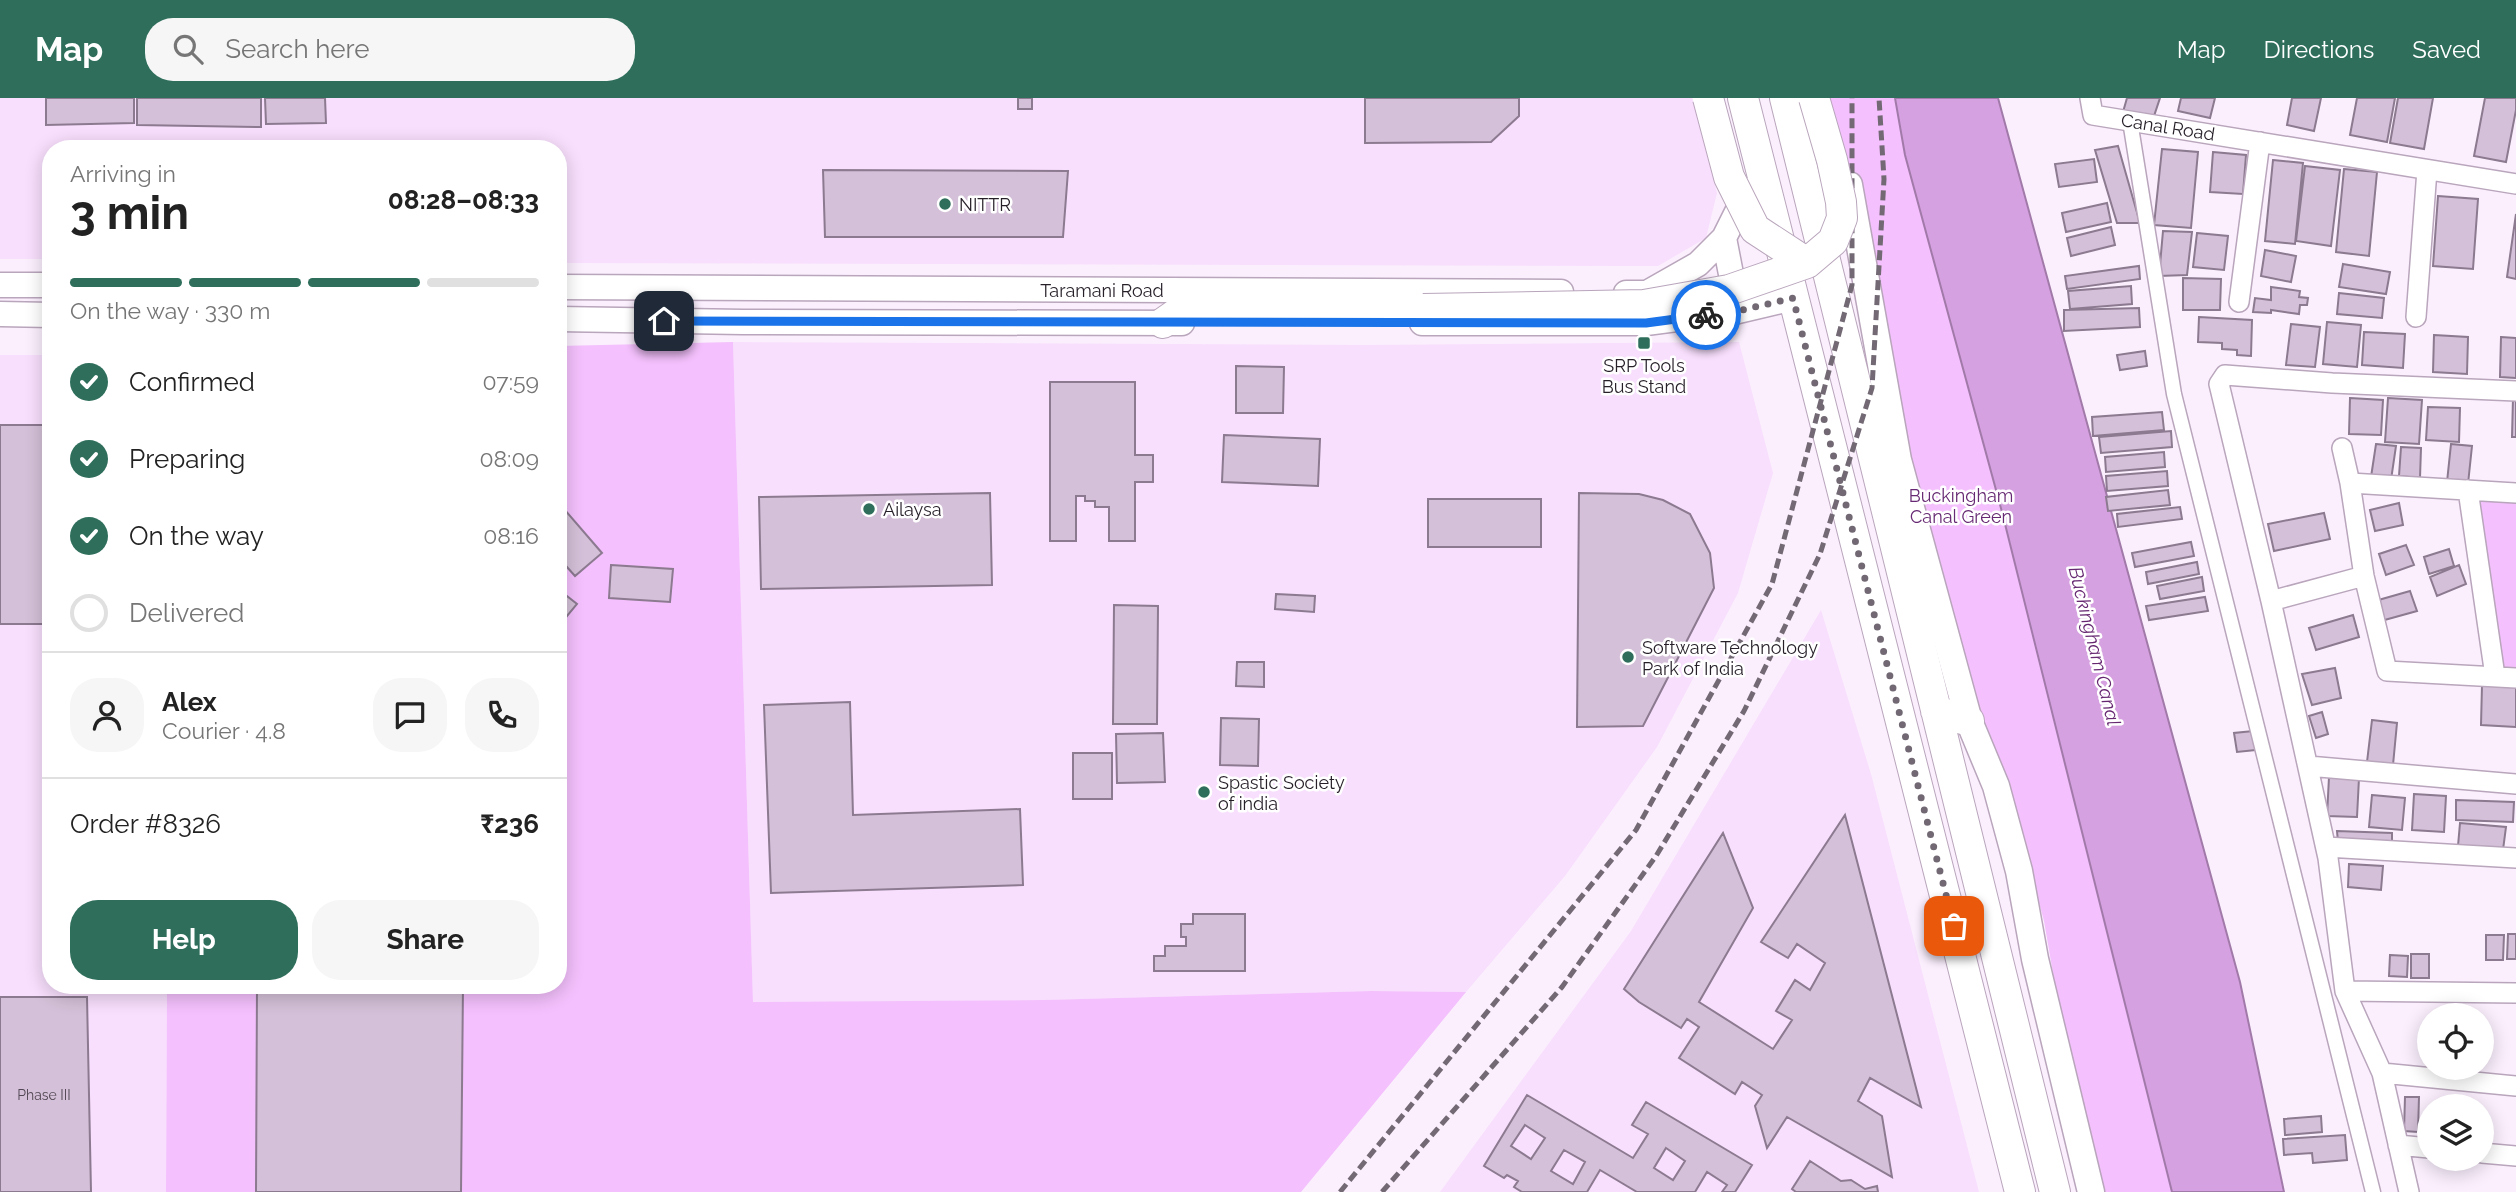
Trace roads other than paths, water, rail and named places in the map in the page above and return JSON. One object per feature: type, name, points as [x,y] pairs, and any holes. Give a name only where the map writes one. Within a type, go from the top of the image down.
[{"type":"main road","points":[[1708,98],[1729,177],[1755,229],[1807,262]]},
{"type":"main road","points":[[1744,98],[2020,1192]]},
{"type":"main road","points":[[1785,98],[2055,1192]]},
{"type":"main road","points":[[1163,323],[1183,309],[1644,305],[1729,290],[1807,262],[1833,241],[1842,218],[1842,202],[1814,98]]},
{"type":"main road","points":[[1828,98],[1853,202],[1898,460],[1969,721],[1996,786],[2019,870],[2035,960],[2091,1192]]},
{"type":"main road","points":[[1936,711],[1969,721]]},
{"type":"main road","points":[[1916,776],[1950,769]]},
{"type":"main road","points":[[1933,846],[1967,837]]},
{"type":"street","name":"Canal Road","points":[[2090,98],[2093,115],[2516,184]]},
{"type":"street","points":[[2130,121],[2174,394],[2373,1192]]},
{"type":"street","points":[[2239,302],[2260,142]]},
{"type":"street","points":[[1738,311],[1724,237],[1761,164]]},
{"type":"street","points":[[2416,317],[2427,170]]},
{"type":"street","name":"Taramani Road","points":[[567,288],[1647,293],[1698,264],[1724,237]]},
{"type":"street","points":[[0,285],[42,285]]},
{"type":"street","name":"Taramani Road","points":[[567,319],[743,322],[1646,323],[1738,311],[1793,298]]},
{"type":"street","points":[[0,314],[42,315]]},
{"type":"street","points":[[2409,1192],[2382,1073],[2345,991],[2326,846],[2272,601],[2219,384],[2225,375],[2332,383],[2516,391]]},
{"type":"street","points":[[2342,448],[2364,576],[2387,671],[2516,678]]},
{"type":"street","points":[[2350,483],[2516,493]]},
{"type":"street","points":[[2468,490],[2495,676]]},
{"type":"street","points":[[2272,601],[2364,576]]},
{"type":"street","points":[[2308,766],[2516,784]]},
{"type":"street","points":[[2326,846],[2516,858]]},
{"type":"street","points":[[2345,991],[2516,993]]},
{"type":"street","points":[[2382,1073],[2516,1086]]},
{"type":"street","points":[[2398,1145],[2417,1147]]},
{"type":"street","points":[[2494,1156],[2515,1161]]},
{"type":"water","name":"Buckingham Canal","points":[[1895,98],[1998,98],[2240,982],[2284,1192],[2172,1192],[2002,512],[1905,155]]},
{"type":"railway","points":[[1340,1192],[1636,830],[1772,584],[1852,285],[1852,98]]},
{"type":"railway","points":[[1382,1192],[1562,987],[1656,856],[1744,711],[1820,554],[1872,388],[1884,179],[1879,98]]},
{"type":"place","name":"NITTR","points":[[945,204]]},
{"type":"place","name":"SRP Tools Bus Stand","points":[[1644,343]]},
{"type":"place","name":"Ailaysa","points":[[869,509]]},
{"type":"place","name":"Software Technology Park of India","points":[[1628,657]]},
{"type":"place","name":"Spastic Society of india","points":[[1204,792]]},
{"type":"park label","name":"Buckingham Canal Green","points":[[1961,505]]}]
